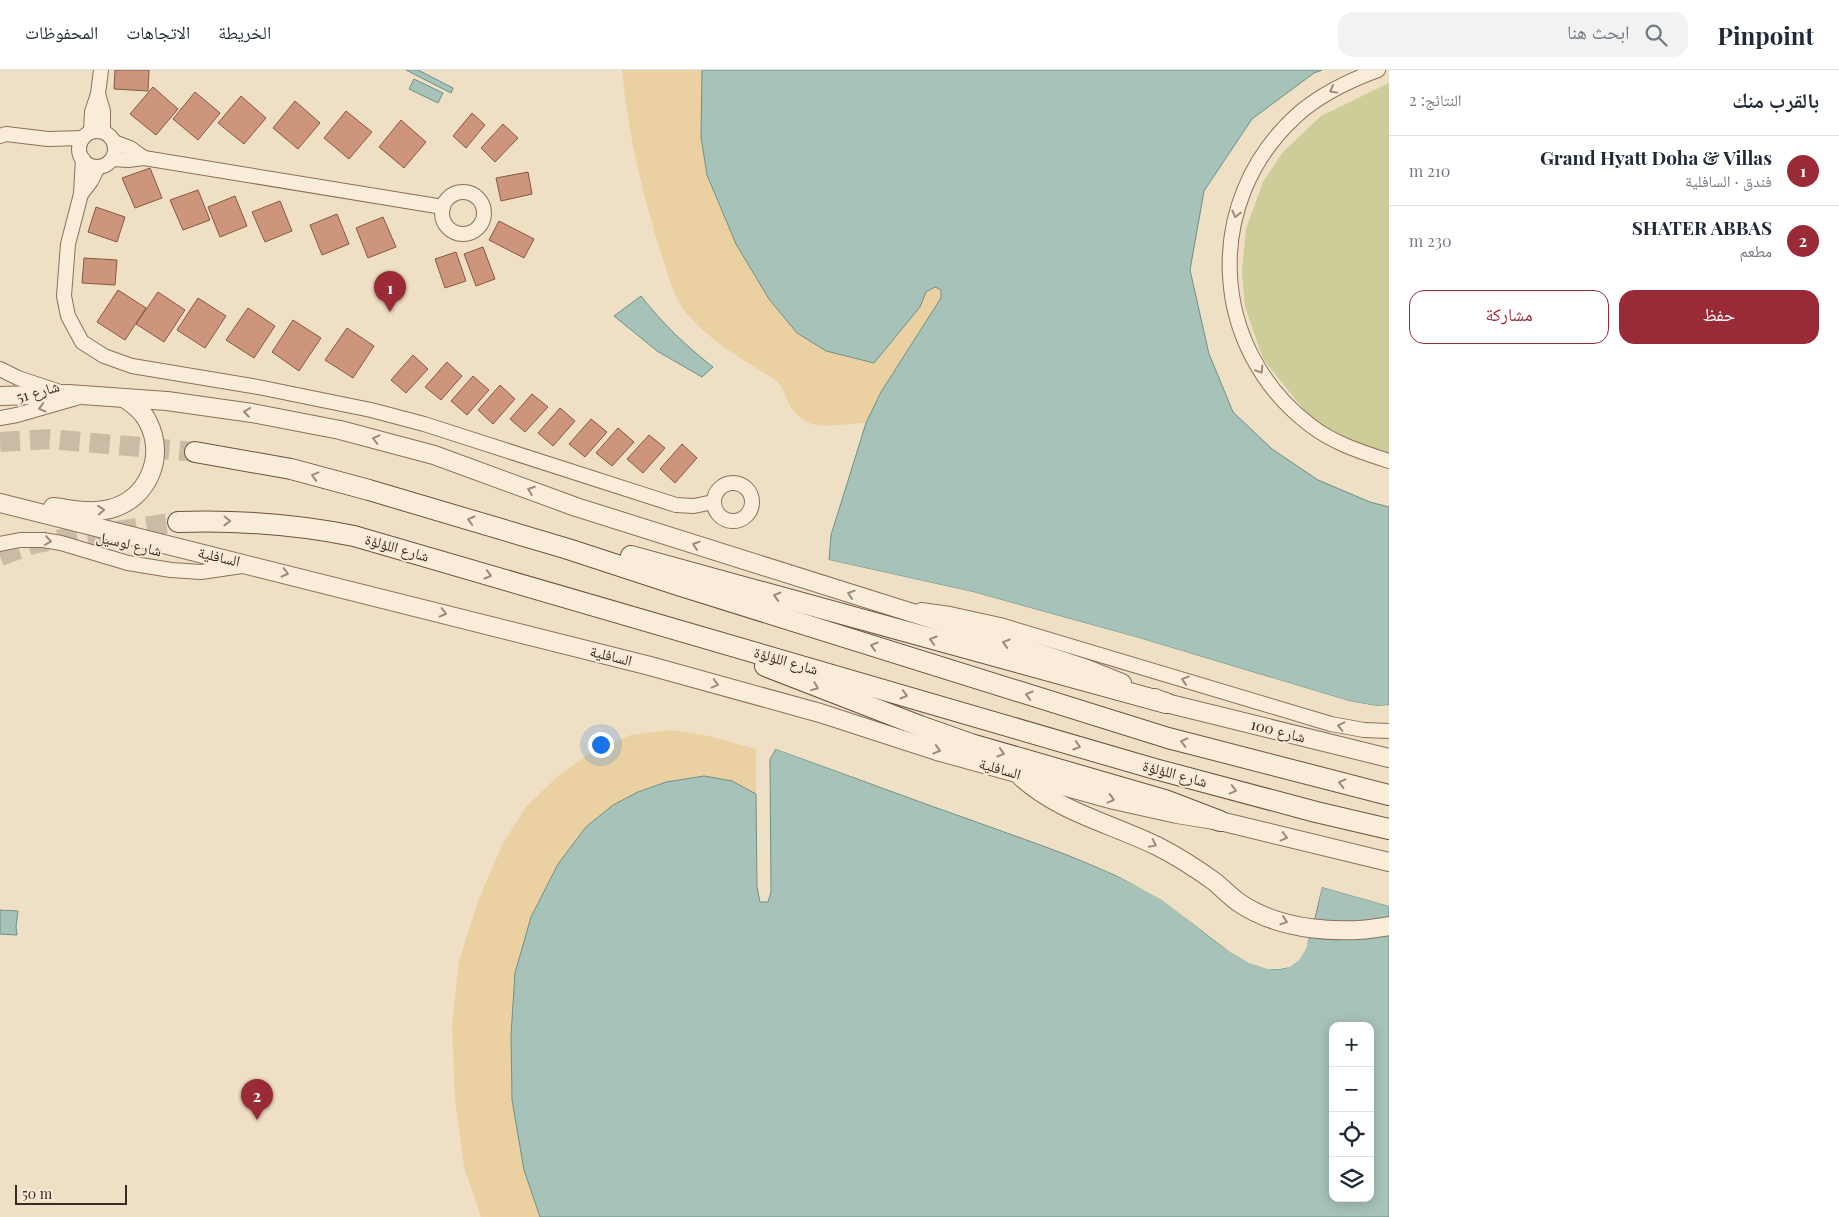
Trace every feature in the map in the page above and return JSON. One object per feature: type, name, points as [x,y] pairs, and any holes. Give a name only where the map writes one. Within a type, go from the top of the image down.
[{"type":"main road","points":[[195,452],[291,469],[370,490],[568,548],[687,588],[1168,738],[1389,794]]},
{"type":"main road","name":"شارع اللؤلؤة","points":[[178,522],[284,524],[354,536],[1155,769],[1316,812],[1389,829]]},
{"type":"main road","points":[[568,548],[602,550],[636,557],[1166,703]]},
{"type":"main road","points":[[635,618],[920,726],[999,752],[1165,800],[1220,821]]},
{"type":"street","points":[[101,70],[98,94],[103,111],[88,142],[81,194],[68,244],[64,296],[68,316],[82,342],[104,356],[132,366],[258,387],[371,410],[424,424],[676,505],[694,506],[713,502]]},
{"type":"street","points":[[1378,70],[1344,84],[1311,104],[1296,116],[1270,144],[1250,176],[1236,212],[1229,257],[1230,279],[1236,316],[1246,345],[1256,365],[1281,400],[1311,426],[1328,437],[1346,446],[1389,461]]},
{"type":"street","points":[[2,133],[48,139],[63,147],[88,142],[108,134],[116,148],[113,159],[109,163],[98,167],[89,165],[88,142]]},
{"type":"street","points":[[114,142],[130,148],[144,158]]},
{"type":"street","points":[[113,159],[144,158],[443,207]]},
{"type":"street","points":[[81,194],[91,181],[98,167]]},
{"type":"street","points":[[0,369],[18,378],[76,395]]},
{"type":"street","points":[[0,396],[76,395],[184,403],[252,413],[385,441],[460,464],[586,510],[1087,669],[1166,703]]},
{"type":"street","name":"شارع 51","points":[[0,418],[17,415],[76,395]]},
{"type":"street","points":[[0,502],[92,511],[108,510],[124,504],[137,495],[147,482],[154,467],[156,451],[154,435],[148,420],[137,407],[124,398]]},
{"type":"street","name":"السافلية","points":[[0,502],[650,666],[820,713],[1017,774],[1114,800],[1220,821]]},
{"type":"street","name":"شارع لوسيل","points":[[0,544],[20,540],[43,540],[61,543],[128,563],[171,570],[201,572],[251,564]]},
{"type":"street","points":[[900,609],[950,614],[1000,624],[1332,724],[1364,730],[1389,731]]},
{"type":"street","name":"شارع 100","points":[[1166,703],[1389,758]]},
{"type":"street","points":[[1017,774],[1054,802],[1131,833],[1160,847],[1188,864],[1239,902],[1262,914],[1287,923],[1313,929],[1348,931],[1389,926]]},
{"type":"street","points":[[1220,821],[1389,862]]},
{"type":"green space","points":[[1389,83],[1389,452],[1359,444],[1312,420],[1263,359],[1245,307],[1242,271],[1246,229],[1263,182],[1283,152],[1321,116]]},
{"type":"sand","points":[[622,70],[702,70],[701,137],[707,175],[736,244],[769,299],[920,307],[926,292],[935,287],[941,290],[941,298],[881,392],[866,423],[825,426],[807,422],[798,416],[790,406],[782,388],[777,382],[707,334],[682,308],[670,281],[643,189],[632,142]]},
{"type":"sand","points":[[670,730],[709,736],[756,749],[756,794],[732,781],[666,782],[638,792],[613,805],[515,973],[511,1035],[512,1100],[524,1170],[540,1217],[481,1217],[464,1167],[455,1100],[452,1025],[459,961],[478,901],[503,843],[526,807],[559,775],[598,748],[631,735]]},
{"type":"shaded area","points":[[406,70],[418,70],[453,88],[451,93]]},
{"type":"shaded area","points":[[702,70],[1322,70],[1314,73],[1252,119],[1204,191],[1190,270],[1209,354],[1233,412],[1272,449],[1318,480],[1370,502],[1389,507],[1389,705],[1377,706],[1349,701],[1139,638],[973,592],[829,560],[831,535],[866,423],[881,392],[941,298],[941,290],[935,287],[926,292],[920,307],[874,363],[826,351],[797,333],[769,299],[736,244],[707,175],[701,137]]},
{"type":"shaded area","points":[[414,79],[443,93],[438,103],[409,89]]},
{"type":"shaded area","points":[[641,296],[675,334],[713,367],[702,377],[657,351],[614,316]]},
{"type":"shaded area","points":[[776,749],[1044,846],[1124,879],[1163,900],[1219,944],[1251,963],[1266,968],[1281,969],[1291,966],[1299,958],[1310,936],[1322,887],[1389,906],[1389,1217],[540,1217],[524,1170],[512,1100],[511,1035],[515,973],[531,917],[558,864],[586,827],[613,805],[638,792],[666,782],[704,776],[732,781],[756,794],[757,887],[760,902],[768,902],[771,892],[770,759]]},
{"type":"shaded area","points":[[0,910],[18,911],[17,935],[0,934]]},
{"type":"pier","points":[[829,560],[973,592],[1139,638],[1349,701],[1377,706],[1389,705],[1389,707],[1377,708],[1349,703],[1070,621],[973,595],[829,562]]},
{"type":"pier","points":[[777,747],[1066,851],[1117,872],[1164,897],[1231,950],[1250,961],[1268,966],[1280,967],[1289,965],[1297,959],[1304,948],[1321,884],[1389,903],[1389,906],[1322,887],[1306,949],[1299,960],[1290,967],[1267,969],[1249,963],[1230,952],[1162,900],[1116,875],[1065,853],[776,749]]},
{"type":"building","points":[[115,70],[149,70],[148,91],[114,89]]},
{"type":"building","points":[[153,87],[178,109],[156,135],[130,114]]},
{"type":"building","points":[[195,92],[220,113],[198,140],[173,119]]},
{"type":"building","points":[[241,96],[266,118],[244,144],[218,123]]},
{"type":"building","points":[[295,101],[320,123],[298,149],[273,128]]},
{"type":"building","points":[[346,111],[372,132],[349,159],[324,138]]},
{"type":"building","points":[[472,113],[485,125],[466,148],[453,136]]},
{"type":"building","points":[[401,120],[426,142],[404,168],[379,147]]},
{"type":"building","points":[[503,124],[518,138],[495,162],[481,148]]},
{"type":"building","points":[[150,168],[162,198],[135,208],[122,178]]},
{"type":"building","points":[[528,172],[532,194],[501,201],[496,178]]},
{"type":"building","points":[[198,190],[210,220],[183,230],[170,200]]},
{"type":"building","points":[[235,196],[247,226],[220,237],[208,207]]},
{"type":"building","points":[[280,201],[292,231],[265,242],[252,212]]},
{"type":"building","points":[[96,207],[125,217],[117,242],[88,232]]},
{"type":"building","points":[[337,214],[349,244],[322,255],[310,225]]},
{"type":"building","points":[[383,217],[396,247],[368,258],[356,228]]},
{"type":"building","points":[[499,221],[534,239],[524,258],[489,240]]},
{"type":"building","points":[[483,247],[495,279],[476,286],[464,254]]},
{"type":"building","points":[[456,252],[466,281],[445,288],[435,259]]},
{"type":"building","points":[[84,258],[117,260],[115,285],[82,283]]},
{"type":"building","points":[[118,290],[146,308],[125,340],[97,322]]},
{"type":"building","points":[[158,292],[185,310],[164,342],[136,324]]},
{"type":"building","points":[[198,298],[226,316],[205,348],[177,330]]},
{"type":"building","points":[[248,308],[275,326],[254,358],[226,340]]},
{"type":"building","points":[[293,320],[321,338],[299,371],[272,352]]},
{"type":"building","points":[[347,328],[374,346],[353,378],[325,360]]},
{"type":"building","points":[[413,355],[428,369],[406,393],[391,380]]},
{"type":"building","points":[[447,362],[462,376],[441,400],[425,387]]},
{"type":"building","points":[[473,376],[489,390],[467,415],[451,401]]},
{"type":"building","points":[[500,385],[515,399],[493,424],[478,410]]},
{"type":"building","points":[[532,394],[548,407],[525,432],[510,419]]},
{"type":"building","points":[[560,408],[575,421],[553,446],[538,433]]},
{"type":"building","points":[[591,419],[607,432],[585,457],[569,444]]},
{"type":"building","points":[[618,428],[634,442],[612,466],[596,453]]},
{"type":"building","points":[[649,435],[665,448],[643,473],[627,459]]},
{"type":"building","points":[[682,444],[697,458],[675,483],[660,469]]},
{"type":"tunnel","points":[[0,442],[49,439],[195,452]]},
{"type":"tunnel","points":[[0,556],[36,543],[178,522]]},
{"type":"place","name":"Grand Hyatt Doha & Villas","points":[[390,312]]},
{"type":"place","name":"SHATER ABBAS","points":[[257,1120]]}]
